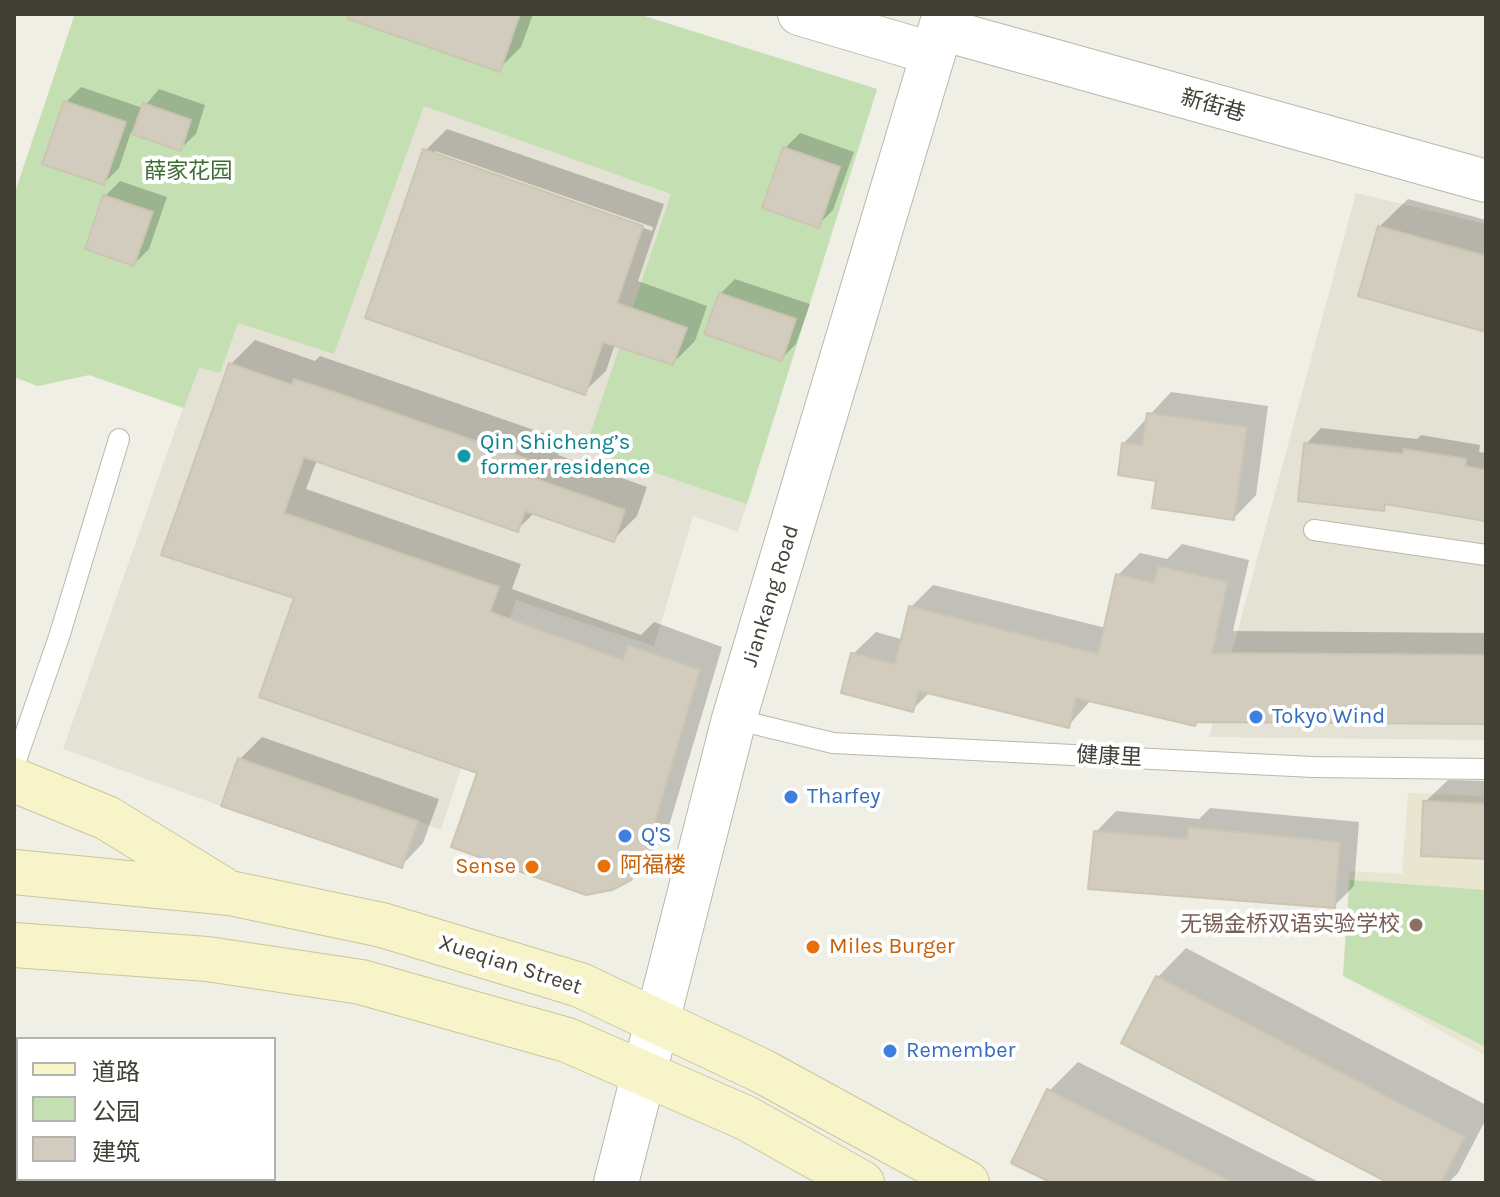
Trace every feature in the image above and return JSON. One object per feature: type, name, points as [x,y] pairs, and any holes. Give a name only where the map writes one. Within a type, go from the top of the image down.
[{"type":"main road","points":[[14,780],[107,818],[230,893]]},
{"type":"main road","name":"Xueqian Street","points":[[14,872],[230,893],[382,925],[580,985],[762,1071],[967,1183]]},
{"type":"main road","points":[[14,945],[207,959],[361,982],[567,1040],[746,1118],[862,1183]]},
{"type":"street","name":"新街巷","points":[[799,14],[940,32],[1486,181]]},
{"type":"street","name":"Jiankang Road","points":[[616,1183],[734,719],[940,32]]},
{"type":"lane","points":[[14,766],[59,637],[119,439]]},
{"type":"lane","points":[[1314,530],[1486,555]]},
{"type":"lane","name":"健康里","points":[[734,719],[833,743],[1313,767],[1486,769]]},
{"type":"shaded area","name":"Qin Shicheng’s former residence","points":[[75,14],[638,14],[877,89],[738,532],[693,516],[654,646],[516,600],[441,830],[418,821],[221,806],[63,749],[183,408],[89,375],[38,386],[14,377],[14,195]]},
{"type":"shaded area","points":[[1356,193],[1486,224],[1486,740],[1209,737]]},
{"type":"shaded area","name":"无锡金桥双语实验学校","points":[[1408,793],[1486,796],[1486,1056],[1343,976],[1349,871],[1402,874]]},
{"type":"green space","name":"薛家花园","points":[[75,14],[638,14],[877,89],[747,504],[585,449],[671,194],[424,106],[334,354],[238,323],[220,373],[199,368],[184,408],[89,375],[38,386],[14,377],[14,195]]},
{"type":"green space","name":"无锡金桥双语实验学校","points":[[1350,880],[1486,890],[1486,1047],[1343,976]]},
{"type":"building","points":[[349,14],[520,14],[500,72],[348,19]]},
{"type":"building","points":[[64,101],[126,122],[104,185],[42,164]]},
{"type":"building","points":[[143,103],[191,120],[181,151],[132,134]]},
{"type":"building","points":[[783,147],[840,167],[819,228],[762,208]]},
{"type":"building","points":[[423,149],[643,226],[617,303],[687,328],[673,365],[603,342],[585,395],[365,318]]},
{"type":"building","points":[[103,195],[153,212],[134,266],[85,249]]},
{"type":"building","points":[[1378,226],[1486,256],[1486,332],[1358,296]]},
{"type":"building","points":[[719,293],[796,319],[782,361],[704,334]]},
{"type":"building","points":[[229,363],[292,385],[294,379],[541,464],[536,479],[625,510],[614,542],[525,511],[518,532],[304,457],[284,513],[499,587],[490,612],[623,660],[628,645],[700,670],[643,862],[631,880],[612,890],[586,895],[451,847],[477,773],[259,697],[294,598],[161,555]]},
{"type":"building","points":[[1147,413],[1247,427],[1234,520],[1152,508],[1156,481],[1118,475],[1122,443],[1142,445]]},
{"type":"building","points":[[1304,443],[1403,454],[1404,449],[1466,459],[1465,466],[1486,470],[1486,521],[1385,504],[1384,511],[1298,501]]},
{"type":"building","points":[[1158,566],[1228,582],[1212,653],[1486,655],[1486,724],[1196,722],[1195,726],[1076,698],[1069,728],[919,691],[913,712],[841,693],[851,653],[895,664],[909,606],[1098,654],[1116,574],[1154,583]]},
{"type":"building","points":[[238,758],[418,821],[402,868],[221,806]]},
{"type":"building","points":[[1423,801],[1486,804],[1486,859],[1421,856]]},
{"type":"building","points":[[1188,827],[1340,842],[1335,908],[1088,889],[1094,831],[1187,839]]},
{"type":"building","points":[[1156,976],[1465,1137],[1441,1183],[1389,1183],[1121,1043]]},
{"type":"building","points":[[1047,1089],[1235,1183],[1052,1183],[1011,1163]]},
{"type":"place","name":"Qin Shicheng’s former residence","points":[[464,456]]},
{"type":"place","name":"Tokyo Wind","points":[[1256,717]]},
{"type":"place","name":"Tharfey","points":[[791,797]]},
{"type":"place","name":"Q'S","points":[[625,836]]},
{"type":"place","name":"阿福楼","points":[[604,866]]},
{"type":"place","name":"Sense","points":[[532,867]]},
{"type":"place","name":"无锡金桥双语实验学校","points":[[1416,925]]},
{"type":"place","name":"Miles Burger","points":[[813,947]]},
{"type":"place","name":"Remember","points":[[890,1051]]}]
